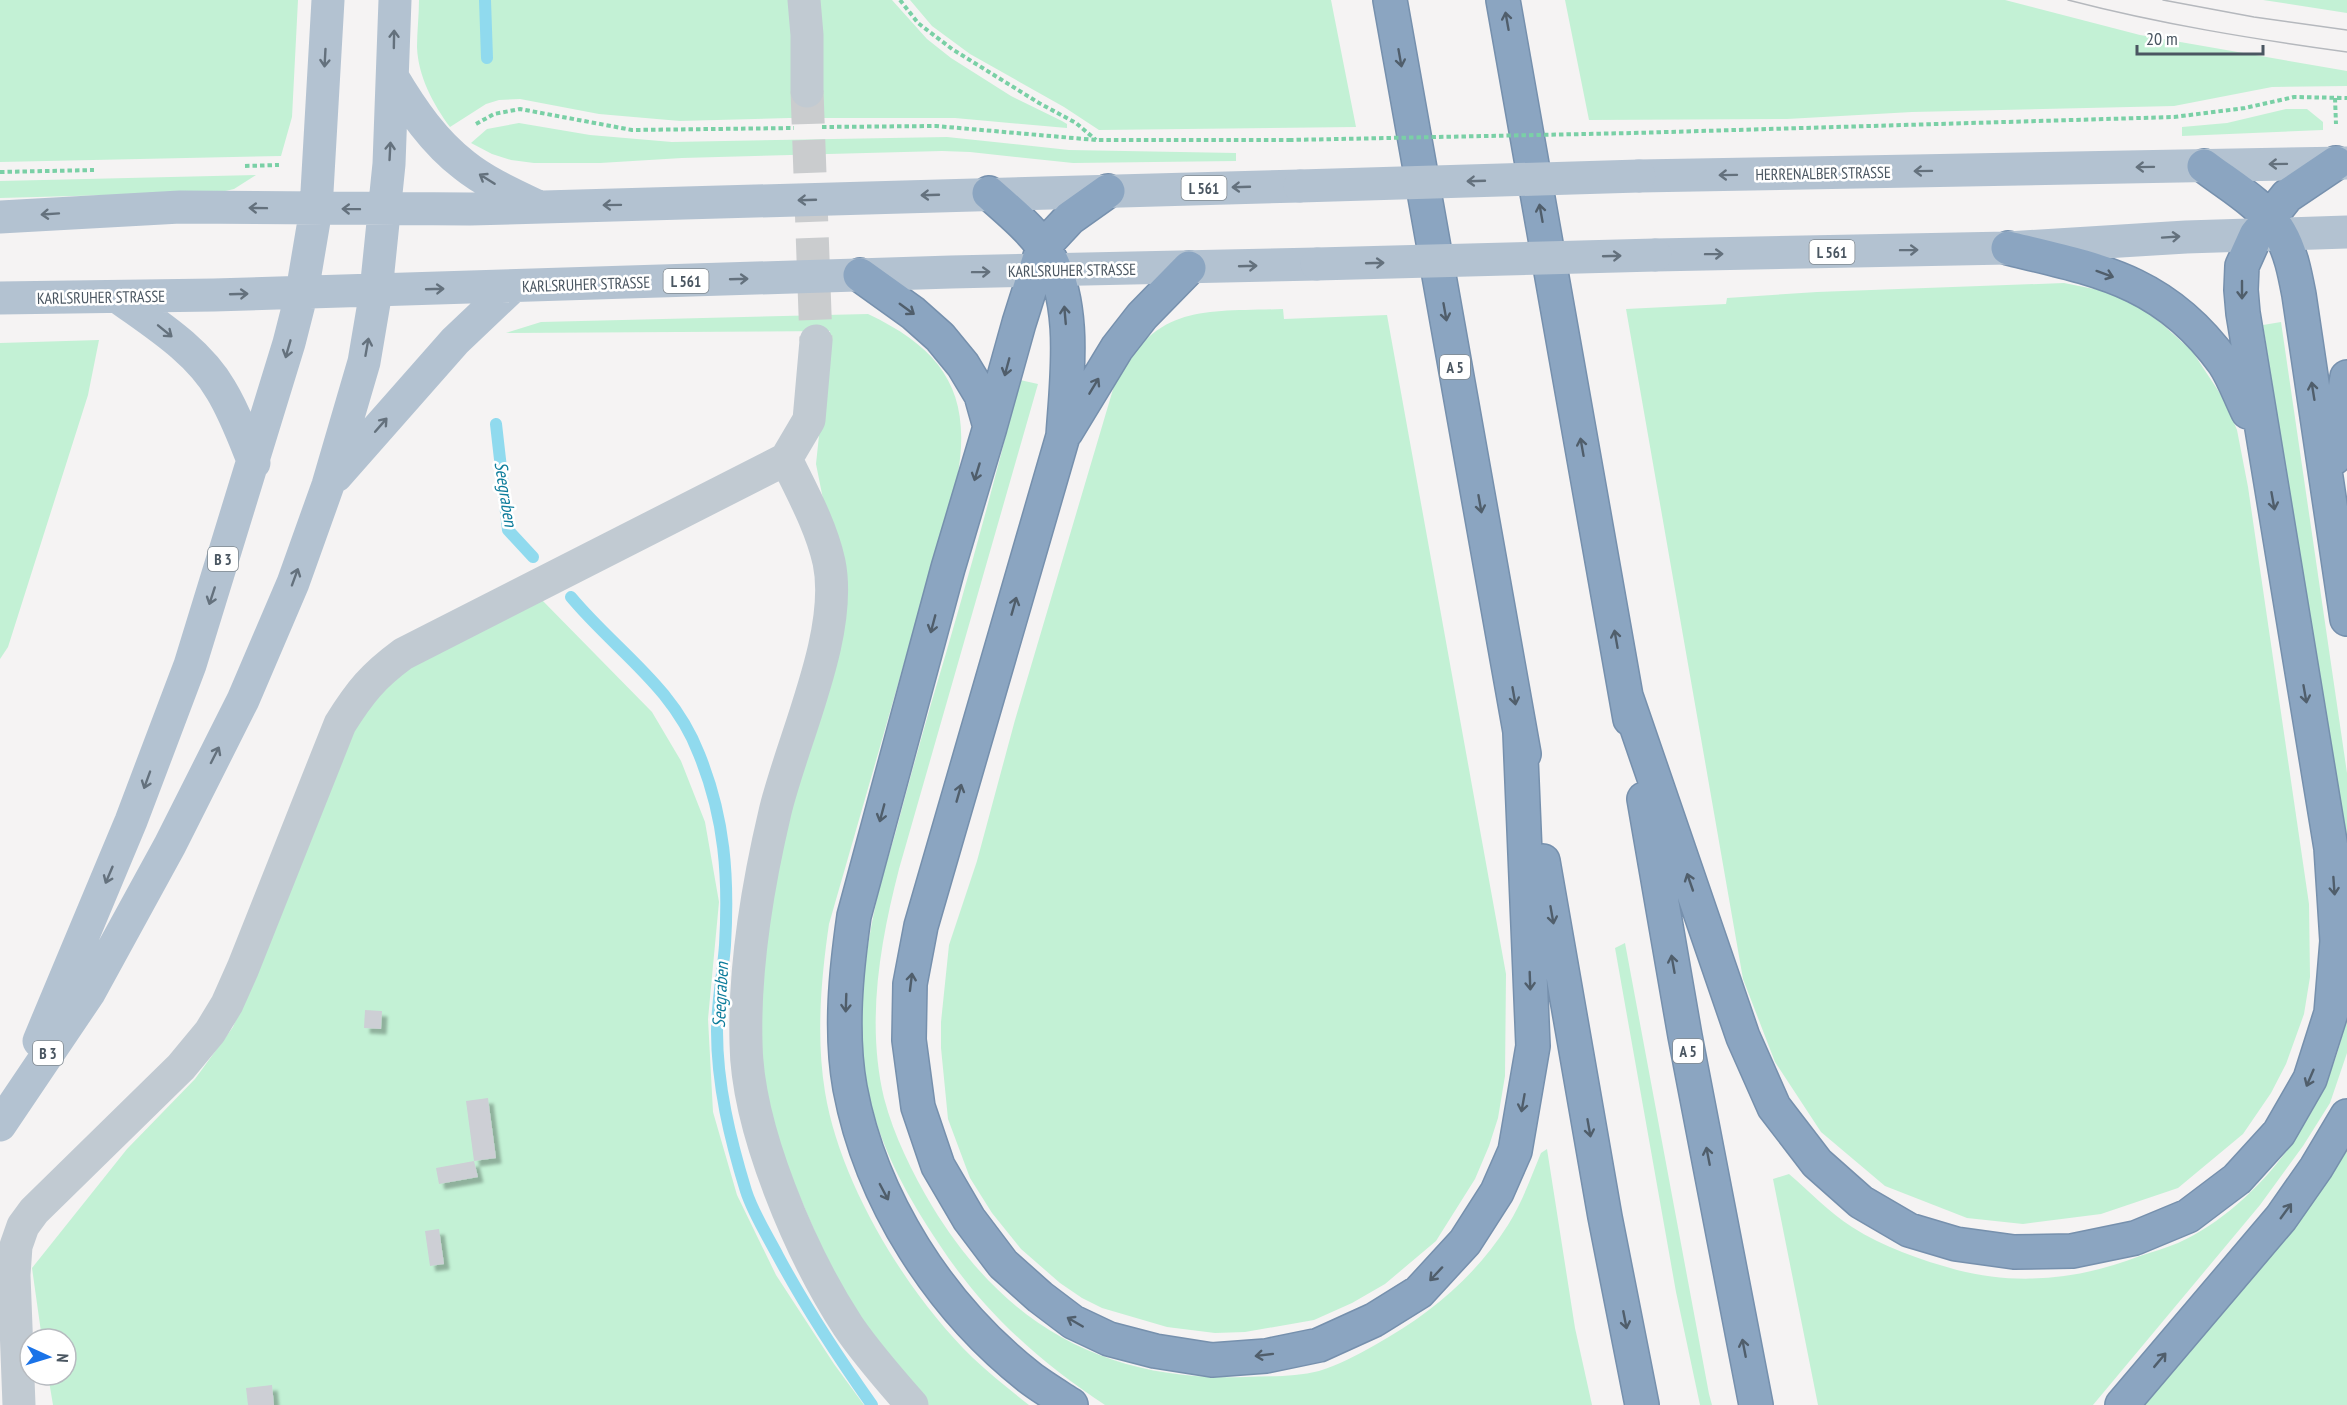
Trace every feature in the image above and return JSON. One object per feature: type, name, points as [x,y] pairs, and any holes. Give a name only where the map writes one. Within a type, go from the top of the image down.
[{"type":"highway","name":"A 5","points":[[1390,0],[1605,1217],[1642,1405]]},
{"type":"highway","name":"A 5","points":[[1503,0],[1685,1036],[1756,1405]]},
{"type":"highway","points":[[1626,696],[1743,1037],[1774,1107],[1816,1163],[1861,1202],[1909,1230],[1956,1244],[2014,1252],[2072,1251],[2135,1238],[2188,1216],[2237,1179],[2279,1132],[2310,1079],[2331,1013],[2337,941],[2331,848],[2263,444],[2241,290],[2242,266],[2287,196],[2342,163]]},
{"type":"highway","points":[[2204,166],[2259,207],[2268,228],[2292,263],[2299,295],[2347,619]]},
{"type":"highway","points":[[1071,1405],[1030,1377],[961,1311],[929,1269],[902,1226],[879,1184],[862,1140],[850,1087],[845,1030],[847,966],[854,916],[948,568],[990,427],[1045,262],[1070,218],[1108,191]]},
{"type":"highway","points":[[988,193],[1020,221],[1045,262],[1064,304],[1069,355],[1063,436],[921,926],[910,984],[909,1040],[918,1107],[938,1166],[969,1219],[1003,1264],[1040,1298],[1073,1322],[1109,1339],[1155,1351],[1212,1360],[1266,1356],[1319,1345],[1374,1320],[1419,1292],[1465,1242],[1497,1192],[1515,1150],[1533,1046],[1520,733]]},
{"type":"highway","points":[[2008,248],[2082,266],[2135,285],[2169,304],[2195,327],[2225,365],[2263,444]]},
{"type":"highway","points":[[1063,436],[1117,348],[1142,316],[1189,268]]},
{"type":"highway","points":[[860,275],[913,313],[940,338],[963,365],[981,395],[990,427]]},
{"type":"highway","points":[[2329,490],[2347,376]]},
{"type":"highway","points":[[2122,1405],[2281,1218],[2321,1161],[2347,1116]]},
{"type":"main road","name":"B 3","points":[[4,1120],[131,822],[190,665],[254,463],[302,292],[316,209],[328,0]]},
{"type":"main road","name":"B 3","points":[[4,1120],[89,993],[170,845],[247,689],[293,584],[328,484],[364,362],[376,291],[386,210],[395,0]]},
{"type":"main road","points":[[393,78],[414,113],[447,150],[464,165],[538,207]]},
{"type":"main road","name":"HERRENALBER STRASSE","points":[[1108,191],[1639,176],[2342,163]]},
{"type":"main road","name":"L 561","points":[[316,209],[538,207],[1108,191]]},
{"type":"main road","points":[[0,217],[180,207],[316,209]]},
{"type":"main road","name":"L 561","points":[[2008,248],[2186,237],[2268,228],[2347,232]]},
{"type":"main road","name":"KARLSRUHER STRASSE","points":[[0,298],[512,287],[860,275],[1045,262],[1189,268],[2008,248]]},
{"type":"main road","points":[[328,484],[455,341],[512,287]]},
{"type":"main road","points":[[118,297],[164,330],[195,358],[220,388],[254,463]]},
{"type":"lane","points":[[804,0],[807,35],[807,91]]},
{"type":"lane","points":[[20,1405],[14,1275],[16,1246],[23,1226],[34,1210],[181,1067],[210,1032],[227,1004],[243,968],[340,724],[359,694],[380,671],[404,654],[786,459],[809,420],[816,341]]},
{"type":"lane","points":[[786,459],[814,516],[829,563],[830,624],[775,811],[756,909],[748,989],[746,1044],[752,1099],[786,1205],[818,1274],[848,1326],[912,1405]]},
{"type":"path","points":[[900,0],[918,22],[952,49],[1076,123],[1096,140]]},
{"type":"path","points":[[819,127],[936,126],[1096,140],[1289,140],[1634,133],[2174,117],[2245,108],[2294,97],[2347,98]]},
{"type":"path","points":[[447,150],[470,127],[494,114],[520,110],[632,130],[796,128]]},
{"type":"path","points":[[242,166],[320,163]]},
{"type":"path","points":[[0,172],[104,170]]},
{"type":"green space","points":[[0,0],[298,0],[292,117],[281,156],[0,162]]},
{"type":"green space","points":[[419,0],[892,0],[927,39],[951,58],[1011,96],[1067,124],[1067,128],[955,118],[789,118],[680,121],[599,114],[520,99],[499,100],[486,104],[450,127],[432,99],[420,68],[417,47]]},
{"type":"green space","points":[[910,0],[1331,0],[1356,127],[1099,130],[1064,107],[970,54],[932,26]]},
{"type":"green space","points":[[1565,0],[2005,0],[2140,35],[2347,71],[2347,86],[2272,87],[2174,106],[1912,112],[1787,119],[1589,120]]},
{"type":"green space","points":[[2263,0],[2347,0],[2347,13]]},
{"type":"green space","points":[[2286,109],[2307,109],[2323,122],[2323,130],[2182,136],[2182,127],[2227,123]]},
{"type":"green space","points":[[519,123],[590,135],[672,142],[947,137],[1069,150],[1236,153],[1236,161],[1073,163],[942,151],[682,158],[600,163],[534,163],[511,160],[492,154],[471,143],[487,129]]},
{"type":"green space","points":[[256,175],[234,189],[221,192],[0,198],[0,181]]},
{"type":"green space","points":[[2064,283],[2124,295],[2162,324],[2192,351],[2225,401],[2237,430],[2248,487],[2309,904],[2310,977],[2304,1014],[2286,1064],[2271,1093],[2243,1134],[2178,1188],[2101,1214],[2023,1224],[1967,1218],[1885,1186],[1821,1132],[1775,1062],[1743,979],[1626,309],[1726,304],[1727,298],[1817,292]]},
{"type":"green space","points":[[1283,309],[1284,319],[1387,315],[1506,974],[1505,1076],[1498,1118],[1489,1146],[1475,1179],[1436,1241],[1385,1284],[1352,1303],[1314,1320],[1245,1332],[1215,1333],[1167,1327],[1102,1308],[1060,1283],[1021,1249],[992,1213],[970,1178],[948,1119],[941,1048],[941,1022],[949,945],[977,861],[1015,720],[1114,386],[1130,359],[1146,339],[1164,326],[1183,318],[1205,313]]},
{"type":"green space","points":[[868,314],[916,343],[934,360],[947,378],[956,399],[961,422],[961,449],[957,479],[829,924],[820,1029],[825,1092],[845,1163],[861,1200],[901,1270],[948,1332],[973,1358],[1029,1405],[924,1405],[849,1312],[768,1122],[756,1039],[760,955],[789,796],[844,604],[816,464],[830,331],[506,333],[541,322]]},
{"type":"green space","points":[[2281,322],[2347,773],[2347,876],[2335,780],[2263,325]]},
{"type":"green space","points":[[99,340],[88,395],[8,647],[0,659],[0,343]]},
{"type":"green space","points":[[1020,380],[1038,384],[899,869],[881,954],[876,1041],[884,1098],[898,1140],[932,1206],[961,1248],[992,1284],[1026,1314],[1064,1338],[1104,1357],[1148,1369],[1195,1376],[1292,1375],[1319,1371],[1355,1356],[1414,1321],[1466,1278],[1508,1225],[1522,1199],[1541,1153],[1547,1149],[1575,1328],[1592,1405],[1105,1405],[1035,1353],[993,1313],[956,1268],[907,1193],[875,1120],[866,1077],[862,1004],[870,931],[882,879],[977,543]]},
{"type":"green space","points":[[540,598],[652,712],[681,761],[705,822],[719,902],[708,1019],[713,1112],[737,1195],[776,1275],[834,1364],[864,1405],[53,1405],[50,1387],[78,1387],[78,1327],[40,1327],[32,1268],[127,1149],[195,1079],[233,1027],[351,730],[380,690],[422,657]]},
{"type":"green space","points":[[1625,943],[1712,1405],[1700,1405],[1676,1292],[1615,948]]},
{"type":"green space","points":[[2347,1012],[2347,1053],[2330,1103],[2303,1146],[2260,1205],[2093,1405],[1818,1405],[1773,1179],[1789,1174],[1835,1215],[1876,1241],[1957,1270],[2003,1278],[2027,1279],[2073,1275],[2118,1264],[2178,1243],[2209,1226],[2265,1177],[2289,1147],[2310,1115],[2327,1081],[2339,1047]]},
{"type":"green space","points":[[2347,1146],[2347,1405],[2145,1405],[2277,1245]]},
{"type":"building","points":[[365,1010],[382,1011],[381,1029],[364,1028]]},
{"type":"building","points":[[488,1098],[496,1158],[474,1161],[466,1101]]},
{"type":"building","points":[[474,1161],[478,1177],[439,1184],[436,1168]]},
{"type":"building","points":[[439,1229],[444,1264],[430,1266],[425,1231]]},
{"type":"building","points":[[272,1385],[274,1405],[248,1405],[246,1388]]},
{"type":"waterway","name":"Seegraben","points":[[485,0],[487,58]]},
{"type":"waterway","name":"Seegraben","points":[[496,424],[508,530],[533,557]]},
{"type":"waterway","name":"Seegraben","points":[[571,597],[642,670],[674,708],[688,730],[708,778],[720,825],[725,872],[726,920],[717,1020],[718,1051],[722,1092],[735,1152],[756,1216],[811,1313],[872,1405]]},
{"type":"tunnel","points":[[807,91],[816,341]]},
{"type":"tram line","points":[[2068,0],[2207,30],[2347,52]]},
{"type":"tram line","points":[[2163,0],[2254,17],[2347,30]]}]
